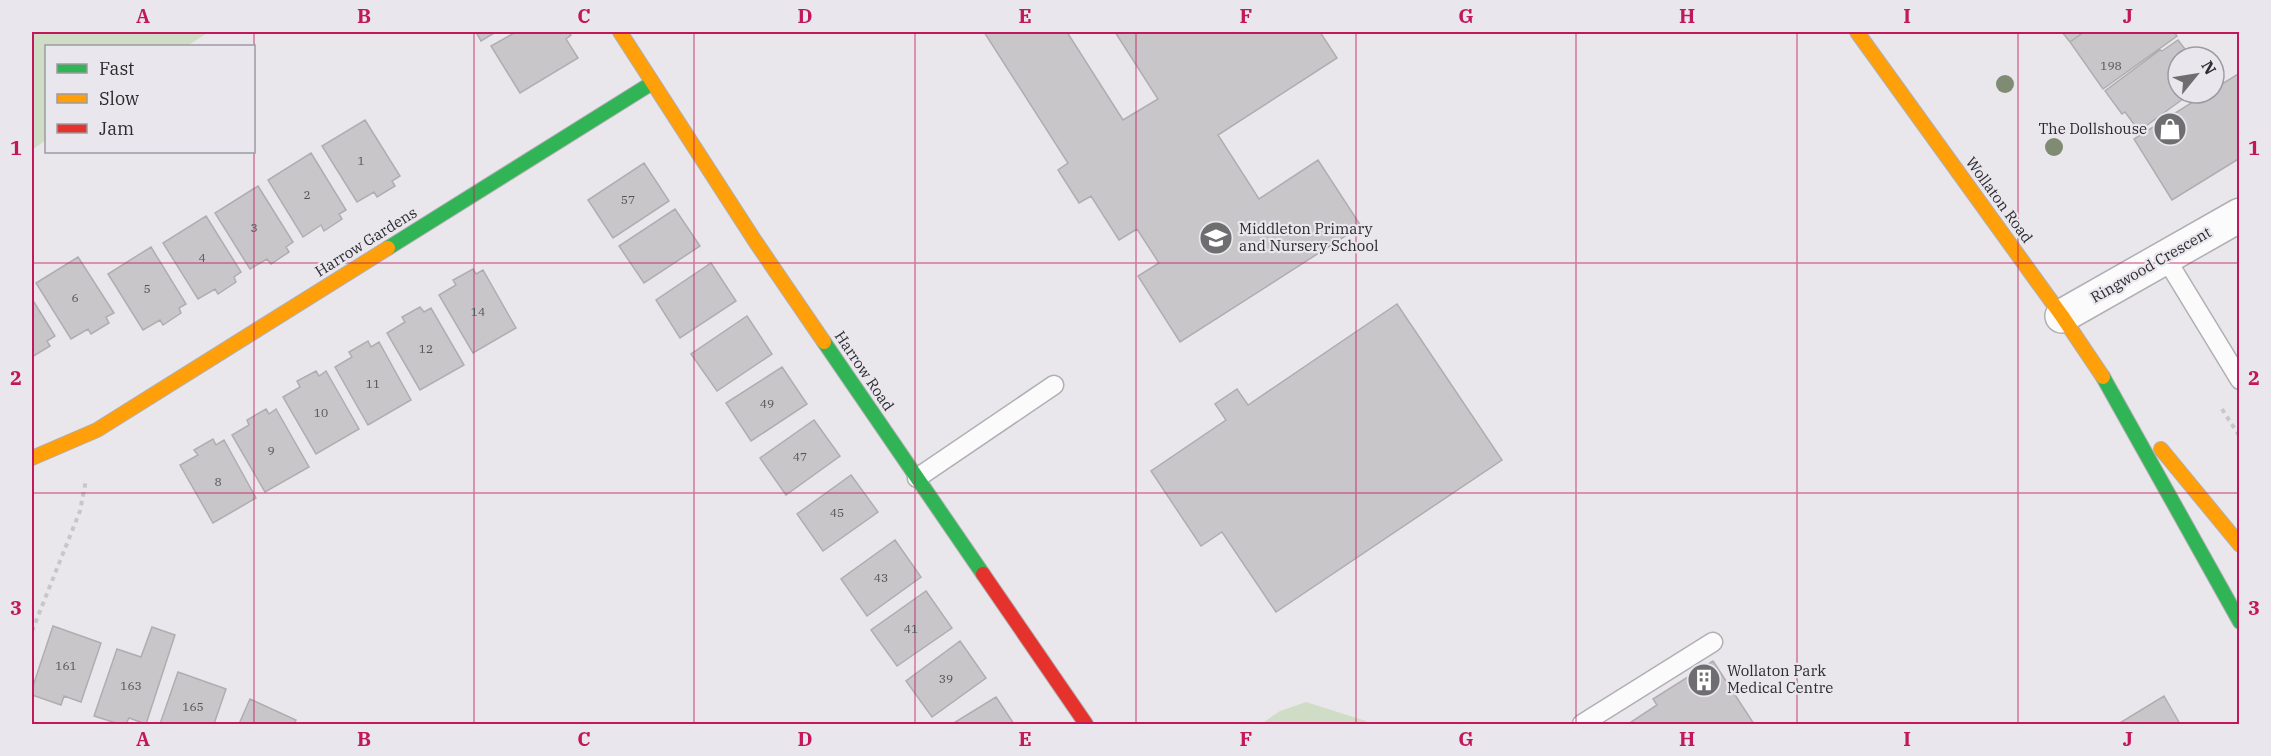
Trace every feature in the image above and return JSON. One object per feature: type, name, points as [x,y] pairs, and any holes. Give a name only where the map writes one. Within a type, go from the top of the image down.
[{"type":"street","name":"Harrow Road","points":[[620,32],[755,241],[1086,724]]},
{"type":"street","name":"Wollaton Road","points":[[1857,32],[2062,316],[2112,390],[2240,622]]},
{"type":"street","name":"Harrow Gardens","points":[[32,458],[97,429],[652,83]]},
{"type":"street","name":"Ringwood Crescent","points":[[2062,316],[2240,215]]},
{"type":"street","name":"Wollaton Road","points":[[2112,390],[2240,545]]},
{"type":"lane","points":[[2165,257],[2240,380]]},
{"type":"lane","points":[[917,478],[1054,385]]},
{"type":"lane","points":[[1582,724],[1713,642]]},
{"type":"path","points":[[32,632],[80,510],[97,429]]},
{"type":"green space","points":[[32,32],[209,32],[189,45],[45,45],[45,141],[32,150]]},
{"type":"green space","points":[[1306,702],[1370,724],[1261,724],[1280,711]]},
{"type":"building","points":[[476,32],[496,32],[481,41]]},
{"type":"building","points":[[516,32],[569,32],[571,35],[566,39],[578,58],[520,93],[491,46]]},
{"type":"building","points":[[984,32],[1067,32],[1123,120],[1158,99],[1115,32],[1320,32],[1337,58],[1218,135],[1259,199],[1318,160],[1361,226],[1180,342],[1138,276],[1159,263],[1137,229],[1119,240],[1091,196],[1079,203],[1058,170],[1068,163]]},
{"type":"building","points":[[2062,32],[2084,32],[2070,42]]},
{"type":"building","points":[[2084,32],[2174,32],[2177,36],[2103,89],[2070,42]]},
{"type":"building","points":[[2178,40],[2182,45],[2171,45]]},
{"type":"building","points":[[2166,48],[2166,105],[2175,105],[2139,131],[2125,112],[2122,114],[2105,91],[2160,50]]},
{"type":"building","points":[[2238,74],[2240,158],[2172,200],[2134,139],[2188,105],[2226,105],[2226,82]]},
{"type":"building","points":[[365,120],[400,176],[392,181],[395,186],[377,197],[374,192],[357,202],[322,146]]},
{"type":"building","points":[[311,153],[346,210],[339,214],[342,219],[324,231],[321,225],[303,237],[268,180]]},
{"type":"building","points":[[644,163],[669,201],[613,238],[588,200]]},
{"type":"building","points":[[258,186],[293,242],[286,247],[289,252],[271,264],[267,259],[250,269],[215,213]]},
{"type":"building","points":[[675,209],[700,246],[644,283],[619,246]]},
{"type":"building","points":[[206,216],[241,272],[234,277],[236,282],[218,294],[215,289],[198,299],[163,243]]},
{"type":"building","points":[[151,247],[186,304],[179,308],[181,313],[163,325],[160,320],[143,330],[108,274]]},
{"type":"building","points":[[78,257],[114,313],[106,317],[109,323],[91,334],[88,329],[71,339],[36,283]]},
{"type":"building","points":[[711,263],[736,301],[680,338],[656,300]]},
{"type":"building","points":[[473,269],[476,274],[483,270],[516,328],[473,353],[439,295],[456,285],[453,280]]},
{"type":"building","points":[[32,299],[55,336],[47,341],[50,346],[32,357]]},
{"type":"building","points":[[1397,304],[1502,460],[1276,612],[1222,532],[1201,546],[1151,471],[1226,420],[1215,404],[1237,389],[1248,405]]},
{"type":"building","points":[[420,307],[424,312],[431,308],[464,365],[420,390],[387,333],[405,322],[402,317]]},
{"type":"building","points":[[747,316],[772,354],[717,391],[691,354]]},
{"type":"building","points":[[368,341],[371,347],[379,342],[411,400],[368,425],[335,367],[352,357],[349,352]]},
{"type":"building","points":[[782,367],[807,404],[751,441],[726,403]]},
{"type":"building","points":[[316,371],[319,376],[326,371],[359,429],[316,454],[283,397],[300,387],[297,381]]},
{"type":"building","points":[[266,409],[269,414],[276,409],[309,467],[265,492],[232,435],[249,425],[247,420]]},
{"type":"building","points":[[814,420],[840,456],[786,495],[760,458]]},
{"type":"building","points":[[213,439],[216,445],[224,440],[256,498],[213,523],[180,465],[198,455],[194,450]]},
{"type":"building","points":[[851,475],[878,512],[823,551],[797,514]]},
{"type":"building","points":[[895,540],[921,577],[867,616],[841,579]]},
{"type":"building","points":[[926,591],[952,628],[897,666],[871,630]]},
{"type":"building","points":[[53,626],[101,643],[81,702],[64,696],[61,705],[32,695]]},
{"type":"building","points":[[152,627],[175,635],[146,724],[129,718],[126,724],[119,724],[94,716],[117,649],[141,657]]},
{"type":"building","points":[[960,641],[986,678],[932,717],[906,681]]},
{"type":"building","name":"Wollaton Park Medical Centre","points":[[1713,661],[1754,724],[1628,724],[1657,705],[1653,699]]},
{"type":"building","points":[[178,672],[226,689],[214,724],[160,724]]},
{"type":"building","points":[[2164,696],[2180,724],[2118,724]]},
{"type":"building","points":[[996,697],[1014,724],[952,724]]},
{"type":"building","points":[[250,699],[296,720],[294,724],[239,724]]},
{"type":"traffic: fast","points":[[388,248],[652,83]]},
{"type":"traffic: fast","points":[[824,342],[983,574]]},
{"type":"traffic: fast","points":[[2103,377],[2240,622]]},
{"type":"traffic: slow","points":[[620,32],[755,241],[824,342]]},
{"type":"traffic: slow","points":[[1857,32],[2062,316],[2103,377]]},
{"type":"traffic: slow","points":[[32,458],[97,430],[388,248]]},
{"type":"traffic: slow","points":[[2161,449],[2240,545]]},
{"type":"traffic: jam","points":[[983,574],[1086,724]]},
{"type":"place","name":"The Dollshouse","points":[[2170,129]]},
{"type":"place","name":"Middleton Primary and Nursery School","points":[[1216,238]]},
{"type":"place","name":"Wollaton Park Medical Centre","points":[[1704,680]]}]
